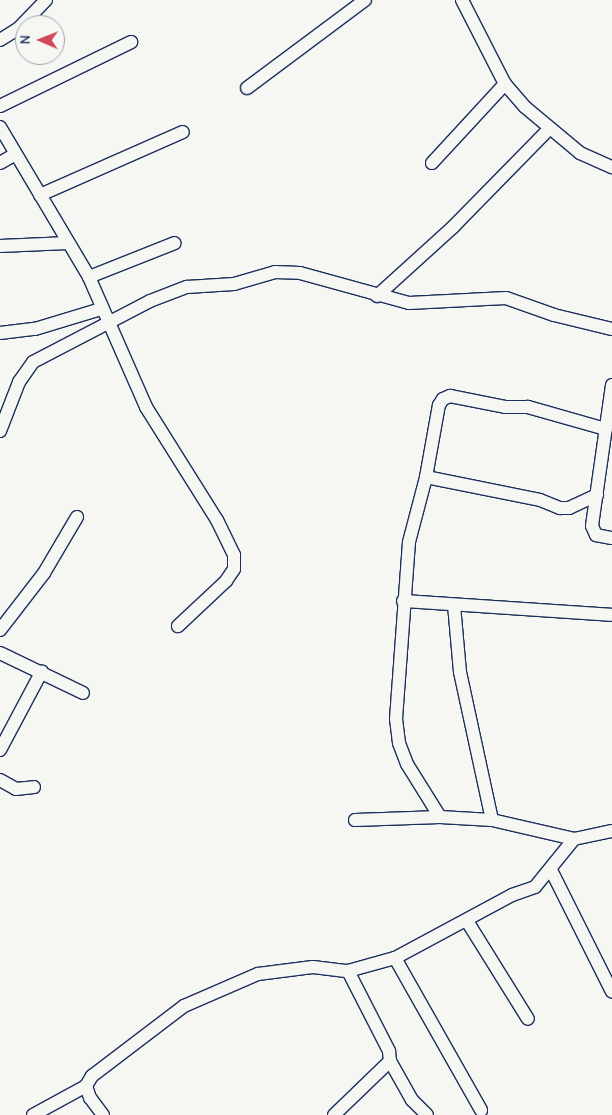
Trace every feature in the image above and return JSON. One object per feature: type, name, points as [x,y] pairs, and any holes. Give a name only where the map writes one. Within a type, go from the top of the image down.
[{"type":"street","points":[[0,40],[19,28],[46,0]]},
{"type":"street","points":[[247,88],[365,0]]},
{"type":"street","points":[[462,0],[505,84],[549,129],[580,153],[612,167]]},
{"type":"street","points":[[0,106],[131,42]]},
{"type":"street","points":[[432,163],[505,84]]},
{"type":"street","points":[[0,127],[14,155],[89,277],[107,324],[146,406],[217,520],[234,555],[234,569],[226,581],[178,626]]},
{"type":"street","points":[[377,296],[453,227],[549,129]]},
{"type":"street","points":[[40,195],[183,132]]},
{"type":"street","points":[[0,163],[14,155]]},
{"type":"street","points":[[0,246],[68,243]]},
{"type":"street","points":[[89,277],[175,243]]},
{"type":"street","points":[[0,431],[19,382],[33,362],[150,300],[187,287],[234,284],[274,272],[300,273],[409,304],[506,298],[554,315],[612,328]]},
{"type":"street","points":[[0,333],[35,328],[101,309]]},
{"type":"street","points":[[612,385],[597,494],[594,532],[612,538]]},
{"type":"street","points":[[440,817],[407,764],[399,743],[396,719],[403,644],[403,602],[409,542],[426,477],[439,404],[443,398],[450,396],[558,413],[606,429]]},
{"type":"street","points":[[426,477],[540,500],[560,508],[569,508],[597,494]]},
{"type":"street","points":[[0,630],[44,573],[77,517]]},
{"type":"street","points":[[403,602],[612,615]]},
{"type":"street","points":[[454,605],[460,672],[492,820]]},
{"type":"street","points":[[0,653],[83,693]]},
{"type":"street","points":[[0,750],[42,672]]},
{"type":"street","points":[[0,780],[16,789],[34,787]]},
{"type":"street","points":[[355,820],[440,817],[492,820],[574,839],[612,831]]},
{"type":"street","points":[[33,1115],[86,1086],[92,1076],[134,1042],[184,1006],[211,992],[258,974],[284,969],[313,967],[348,972],[395,958],[467,921],[512,895],[535,887],[551,870],[564,848],[574,839]]},
{"type":"street","points":[[551,870],[612,992]]},
{"type":"street","points":[[467,921],[528,1019]]},
{"type":"street","points":[[395,958],[481,1110]]},
{"type":"street","points":[[348,972],[390,1051],[390,1062],[412,1100],[426,1115]]},
{"type":"street","points":[[334,1115],[390,1062]]},
{"type":"street","points":[[86,1086],[90,1098],[103,1115]]}]
